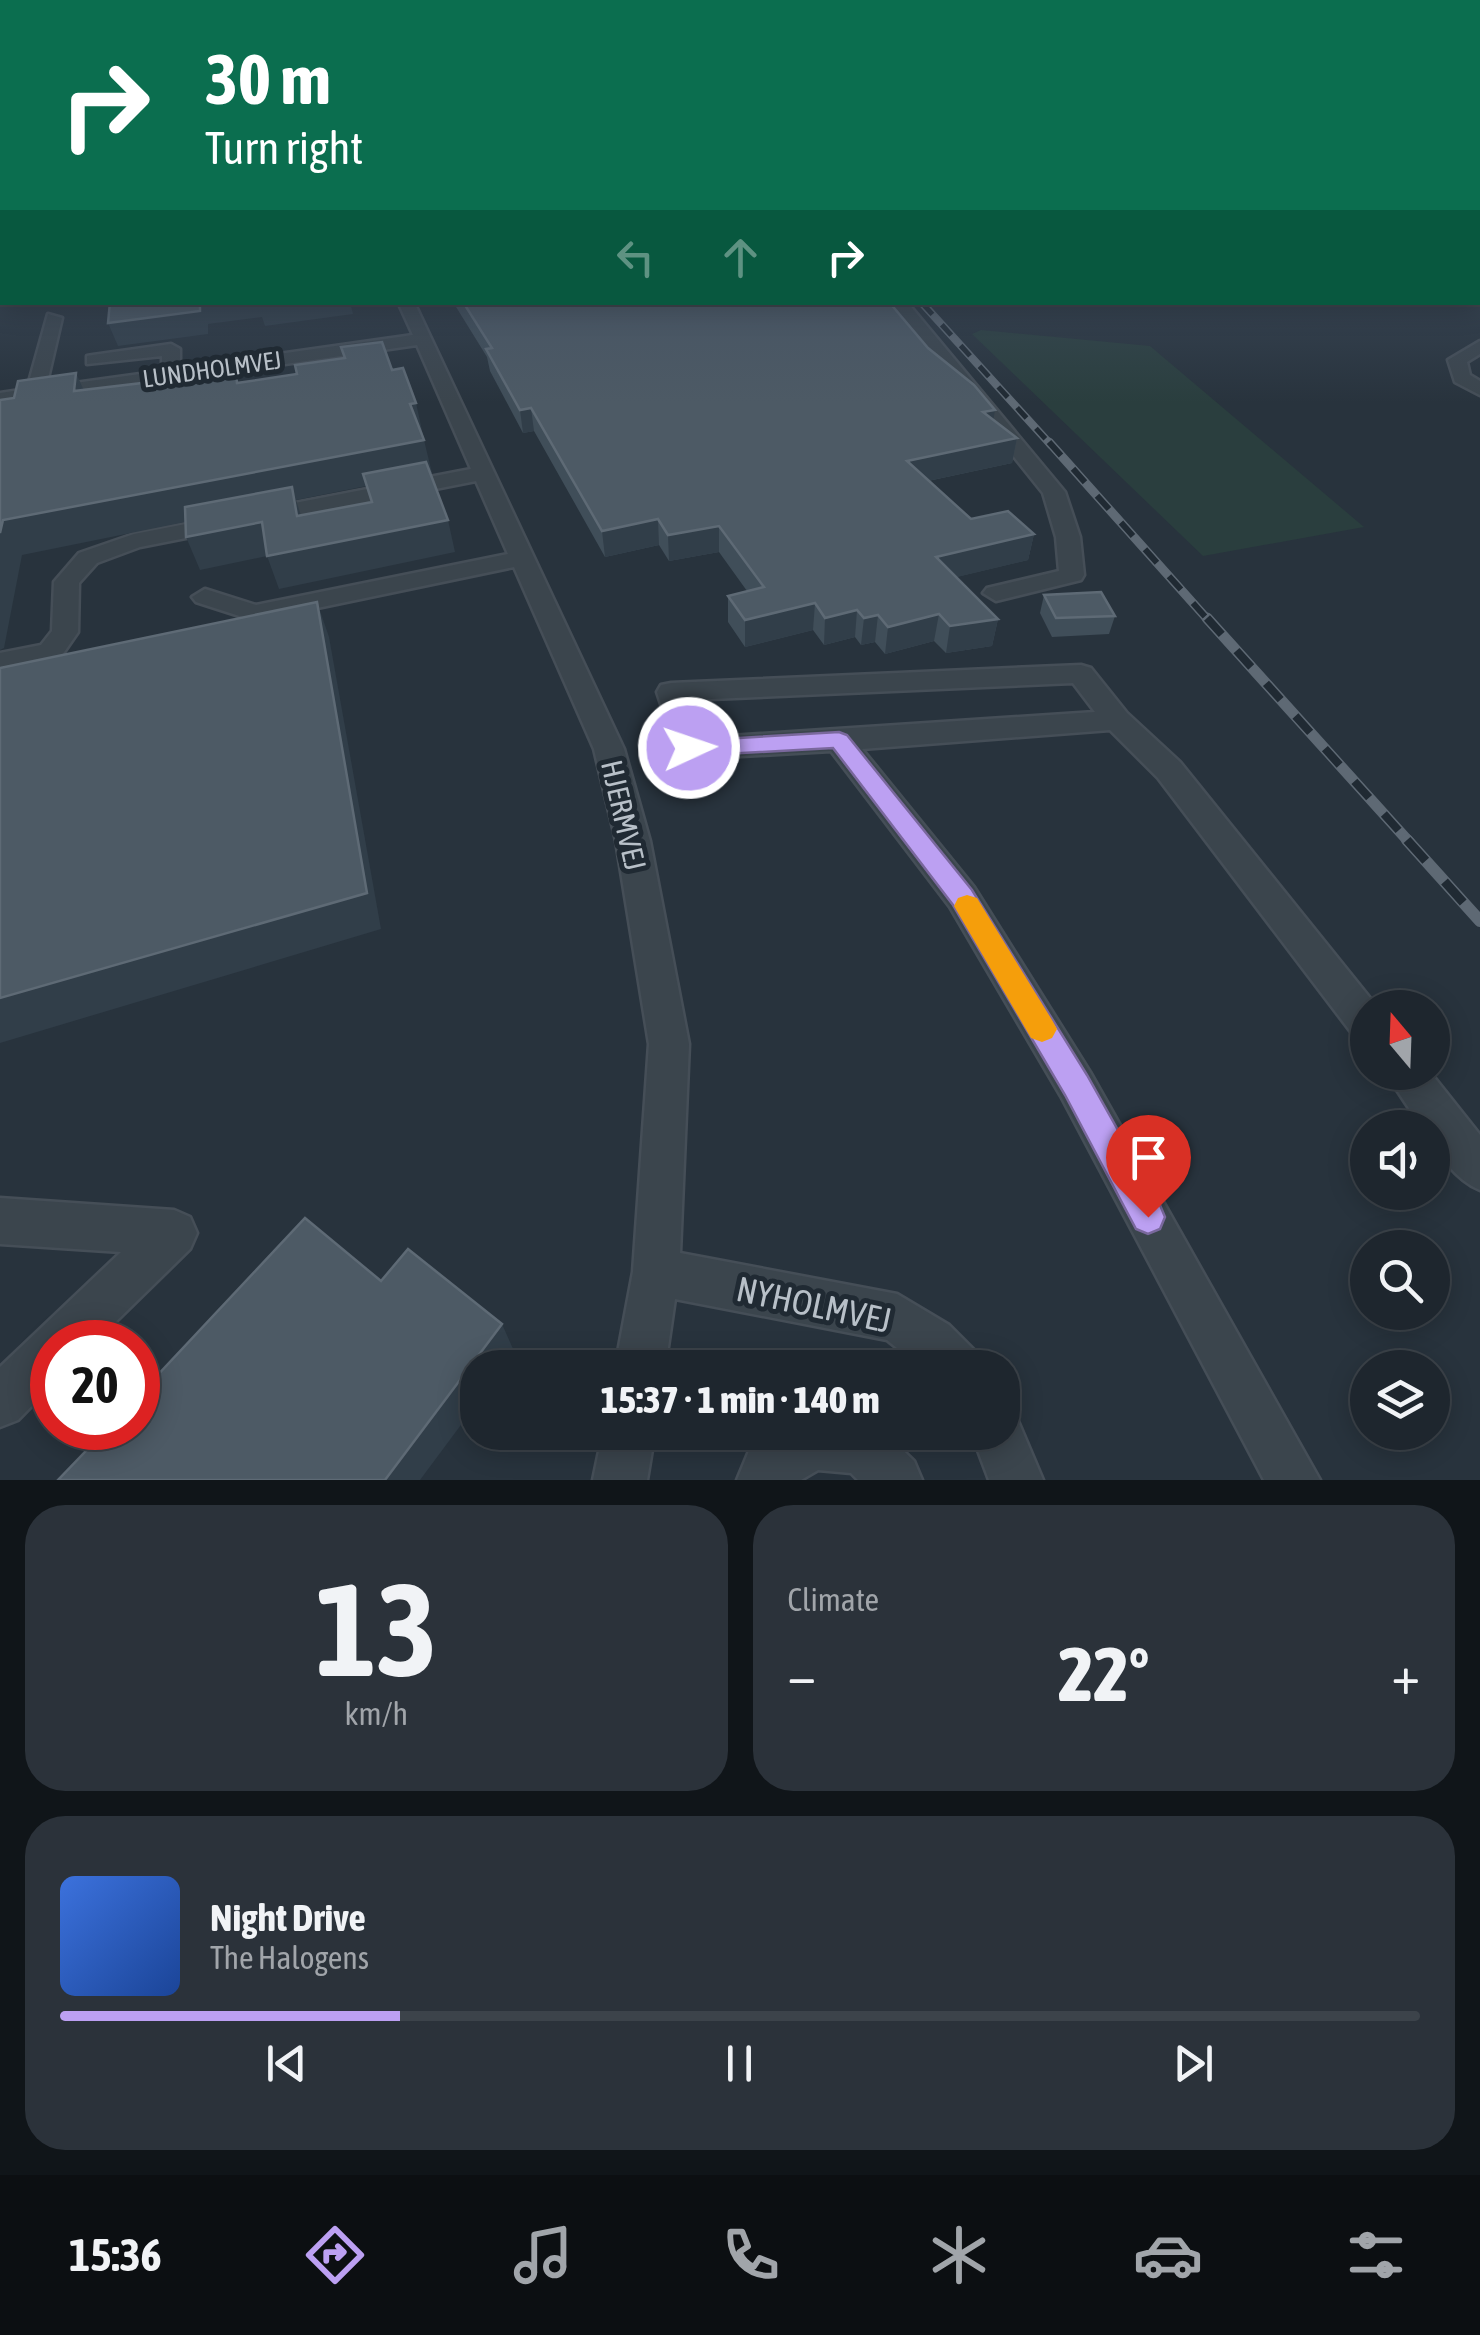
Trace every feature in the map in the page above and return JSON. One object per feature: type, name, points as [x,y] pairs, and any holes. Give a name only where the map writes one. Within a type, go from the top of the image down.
[{"type":"street","name":"HJERMVEJ","points":[[407,305],[609,749],[633,840],[669,1044],[656,1272],[643,1350]]},
{"type":"street","points":[[900,305],[1054,492],[1068,537],[1072,575],[996,594]]},
{"type":"street","points":[[35,394],[54,318]]},
{"type":"street","points":[[1480,346],[1457,360],[1462,378],[1480,389]]},
{"type":"street","name":"LUNDHOLMVEJ","points":[[0,399],[182,373],[278,352],[428,348]]},
{"type":"street","points":[[391,361],[428,348]]},
{"type":"street","points":[[93,360],[172,349],[193,398]]},
{"type":"street","points":[[326,353],[334,374]]},
{"type":"street","points":[[0,662],[50,652],[65,632],[67,582],[88,558],[134,541],[484,473]]},
{"type":"street","points":[[206,597],[255,614],[522,558]]},
{"type":"street","points":[[1117,720],[689,748],[671,692],[1080,674],[1117,720],[1169,770],[1350,1001]]},
{"type":"street","points":[[839,740],[962,898],[1076,1085],[1293,1480]]},
{"type":"street","points":[[1419,1090],[1480,1168]]},
{"type":"street","points":[[0,1221],[174,1232],[84,1320]]},
{"type":"street","name":"NYHOLMVEJ","points":[[656,1272],[897,1318],[939,1350]]},
{"type":"street","points":[[0,1402],[30,1373]]},
{"type":"street","points":[[764,1480],[768,1470],[813,1443],[863,1448],[895,1480]]},
{"type":"street","points":[[620,1480],[626,1450]]},
{"type":"street","points":[[1004,1450],[1016,1480]]},
{"type":"green space","points":[[981,330],[1150,346],[1364,527],[1203,556],[972,334]]},
{"type":"building","points":[[110,305],[200,305],[200,311],[108,323]]},
{"type":"building","points":[[465,305],[892,305],[928,348],[974,385],[995,410],[983,412],[1017,438],[907,461],[971,519],[1008,511],[1034,534],[936,557],[998,619],[950,626],[939,614],[888,627],[878,615],[864,618],[857,610],[825,618],[815,603],[745,620],[728,596],[764,587],[719,526],[668,535],[658,519],[602,531],[531,408],[520,410],[486,349],[492,348]]},
{"type":"building","points":[[382,342],[392,370],[403,368],[416,403],[410,404],[424,440],[3,520],[0,533],[0,400],[14,398],[18,381],[76,373],[74,391],[236,372],[237,383],[297,374],[295,365],[345,358],[341,347]]},
{"type":"building","points":[[426,462],[448,520],[267,556],[262,522],[186,537],[185,507],[292,487],[297,516],[372,502],[363,474]]},
{"type":"building","points":[[1101,592],[1115,616],[1056,618],[1044,595]]},
{"type":"building","points":[[317,602],[367,893],[0,998],[0,668]]},
{"type":"building","points":[[305,1218],[381,1281],[408,1249],[502,1324],[482,1350],[460,1350],[460,1380],[385,1480],[58,1480],[87,1450],[160,1450],[160,1373]]},
{"type":"railway","points":[[924,305],[1051,445]]},
{"type":"railway","points":[[1049,442],[1209,621]]},
{"type":"railway","points":[[1207,618],[1410,843]]},
{"type":"railway","points":[[1407,840],[1480,921]]},
{"type":"slow traffic","points":[[967,906],[1042,1029]]},
{"type":"route","points":[[689,748],[839,740],[962,898],[1076,1085],[1148,1217]]}]
